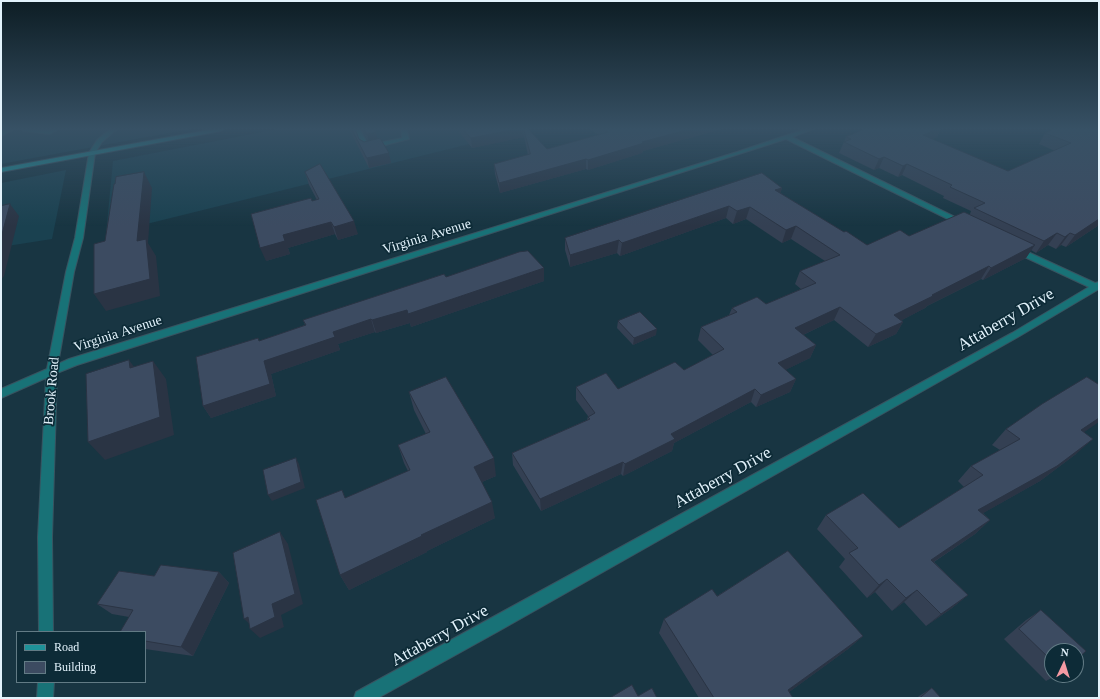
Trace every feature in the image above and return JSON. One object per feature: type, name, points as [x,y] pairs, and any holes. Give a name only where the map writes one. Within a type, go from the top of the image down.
[{"type":"main road","points":[[1,170],[46,162]]},
{"type":"street","name":"Brook Road","points":[[46,631],[45,537],[52,370],[70,272],[79,238],[91,162]]},
{"type":"street","name":"Virginia Avenue","points":[[1,394],[52,370],[241,308],[708,162]]},
{"type":"street","points":[[837,162],[973,228]]},
{"type":"street","points":[[1008,245],[1098,286]]},
{"type":"street","name":"Attaberry Drive","points":[[362,698],[492,627],[1014,335],[1098,286]]},
{"type":"street","points":[[45,698],[46,683]]},
{"type":"shaded area","points":[[1,162],[14,162],[1,164]]},
{"type":"shaded area","points":[[113,162],[398,162],[106,234]]},
{"type":"shaded area","points":[[66,170],[52,239],[1,247],[1,183]]},
{"type":"building","points":[[503,162],[577,162],[499,183],[494,164]]},
{"type":"building","points":[[894,162],[986,162],[1008,171],[1029,162],[1099,162],[1099,219],[1075,235],[1070,233],[1065,237],[1057,233],[1044,241],[974,208],[985,203],[950,187],[952,185],[907,164],[903,166]]},
{"type":"building","points":[[320,164],[354,221],[334,227],[331,222],[283,235],[285,241],[260,248],[251,214],[311,198],[312,201],[319,199],[305,172]]},
{"type":"building","points":[[144,172],[137,241],[146,239],[150,279],[94,294],[94,244],[105,241],[116,177]]},
{"type":"building","points":[[762,173],[782,188],[775,190],[844,232],[846,231],[867,245],[900,230],[909,236],[964,212],[1035,245],[991,268],[989,266],[894,315],[903,322],[876,334],[840,307],[795,328],[816,345],[778,363],[796,379],[761,395],[755,389],[671,434],[675,439],[625,464],[623,462],[540,499],[512,453],[590,419],[588,417],[595,413],[576,387],[606,373],[618,389],[675,362],[684,370],[724,349],[701,327],[737,312],[732,308],[757,297],[766,304],[816,283],[800,271],[840,255],[796,226],[786,230],[750,207],[737,211],[729,206],[622,243],[619,240],[570,255],[565,238]]},
{"type":"building","points":[[10,204],[1,238],[1,206]]},
{"type":"building","points":[[528,251],[544,268],[408,314],[407,310],[372,320],[371,319],[333,332],[335,337],[264,361],[270,384],[203,406],[196,357],[258,338],[259,341],[306,325],[303,320],[444,274],[446,277],[519,252]]},
{"type":"building","points":[[640,312],[657,329],[634,338],[618,321]]},
{"type":"building","points":[[129,360],[130,368],[153,361],[160,417],[88,442],[86,374]]},
{"type":"building","points":[[446,377],[494,458],[474,467],[492,502],[340,575],[316,500],[342,490],[345,498],[410,470],[398,445],[430,432],[409,392]]},
{"type":"building","points":[[1087,377],[1098,384],[1099,383],[1099,418],[1081,430],[1093,439],[1057,466],[978,510],[990,520],[931,560],[968,595],[941,614],[917,590],[906,598],[887,579],[879,585],[849,553],[858,548],[826,515],[863,493],[899,528],[983,475],[971,466],[1020,439],[1006,429],[1042,404]]},
{"type":"building","points":[[296,458],[301,482],[268,495],[263,470]]},
{"type":"building","points":[[280,532],[295,594],[272,604],[275,617],[250,629],[248,617],[244,619],[233,553]]},
{"type":"building","points":[[788,551],[863,636],[788,690],[793,698],[714,698],[664,619],[712,589],[717,596]]},
{"type":"building","points":[[161,565],[219,572],[181,647],[146,641],[146,631],[121,631],[133,610],[97,604],[119,571],[154,576]]},
{"type":"building","points":[[1041,610],[1077,643],[1044,643],[1044,653],[1019,629]]},
{"type":"building","points":[[632,685],[638,696],[652,688],[657,698],[610,698]]},
{"type":"building","points":[[932,688],[941,698],[920,698]]}]
